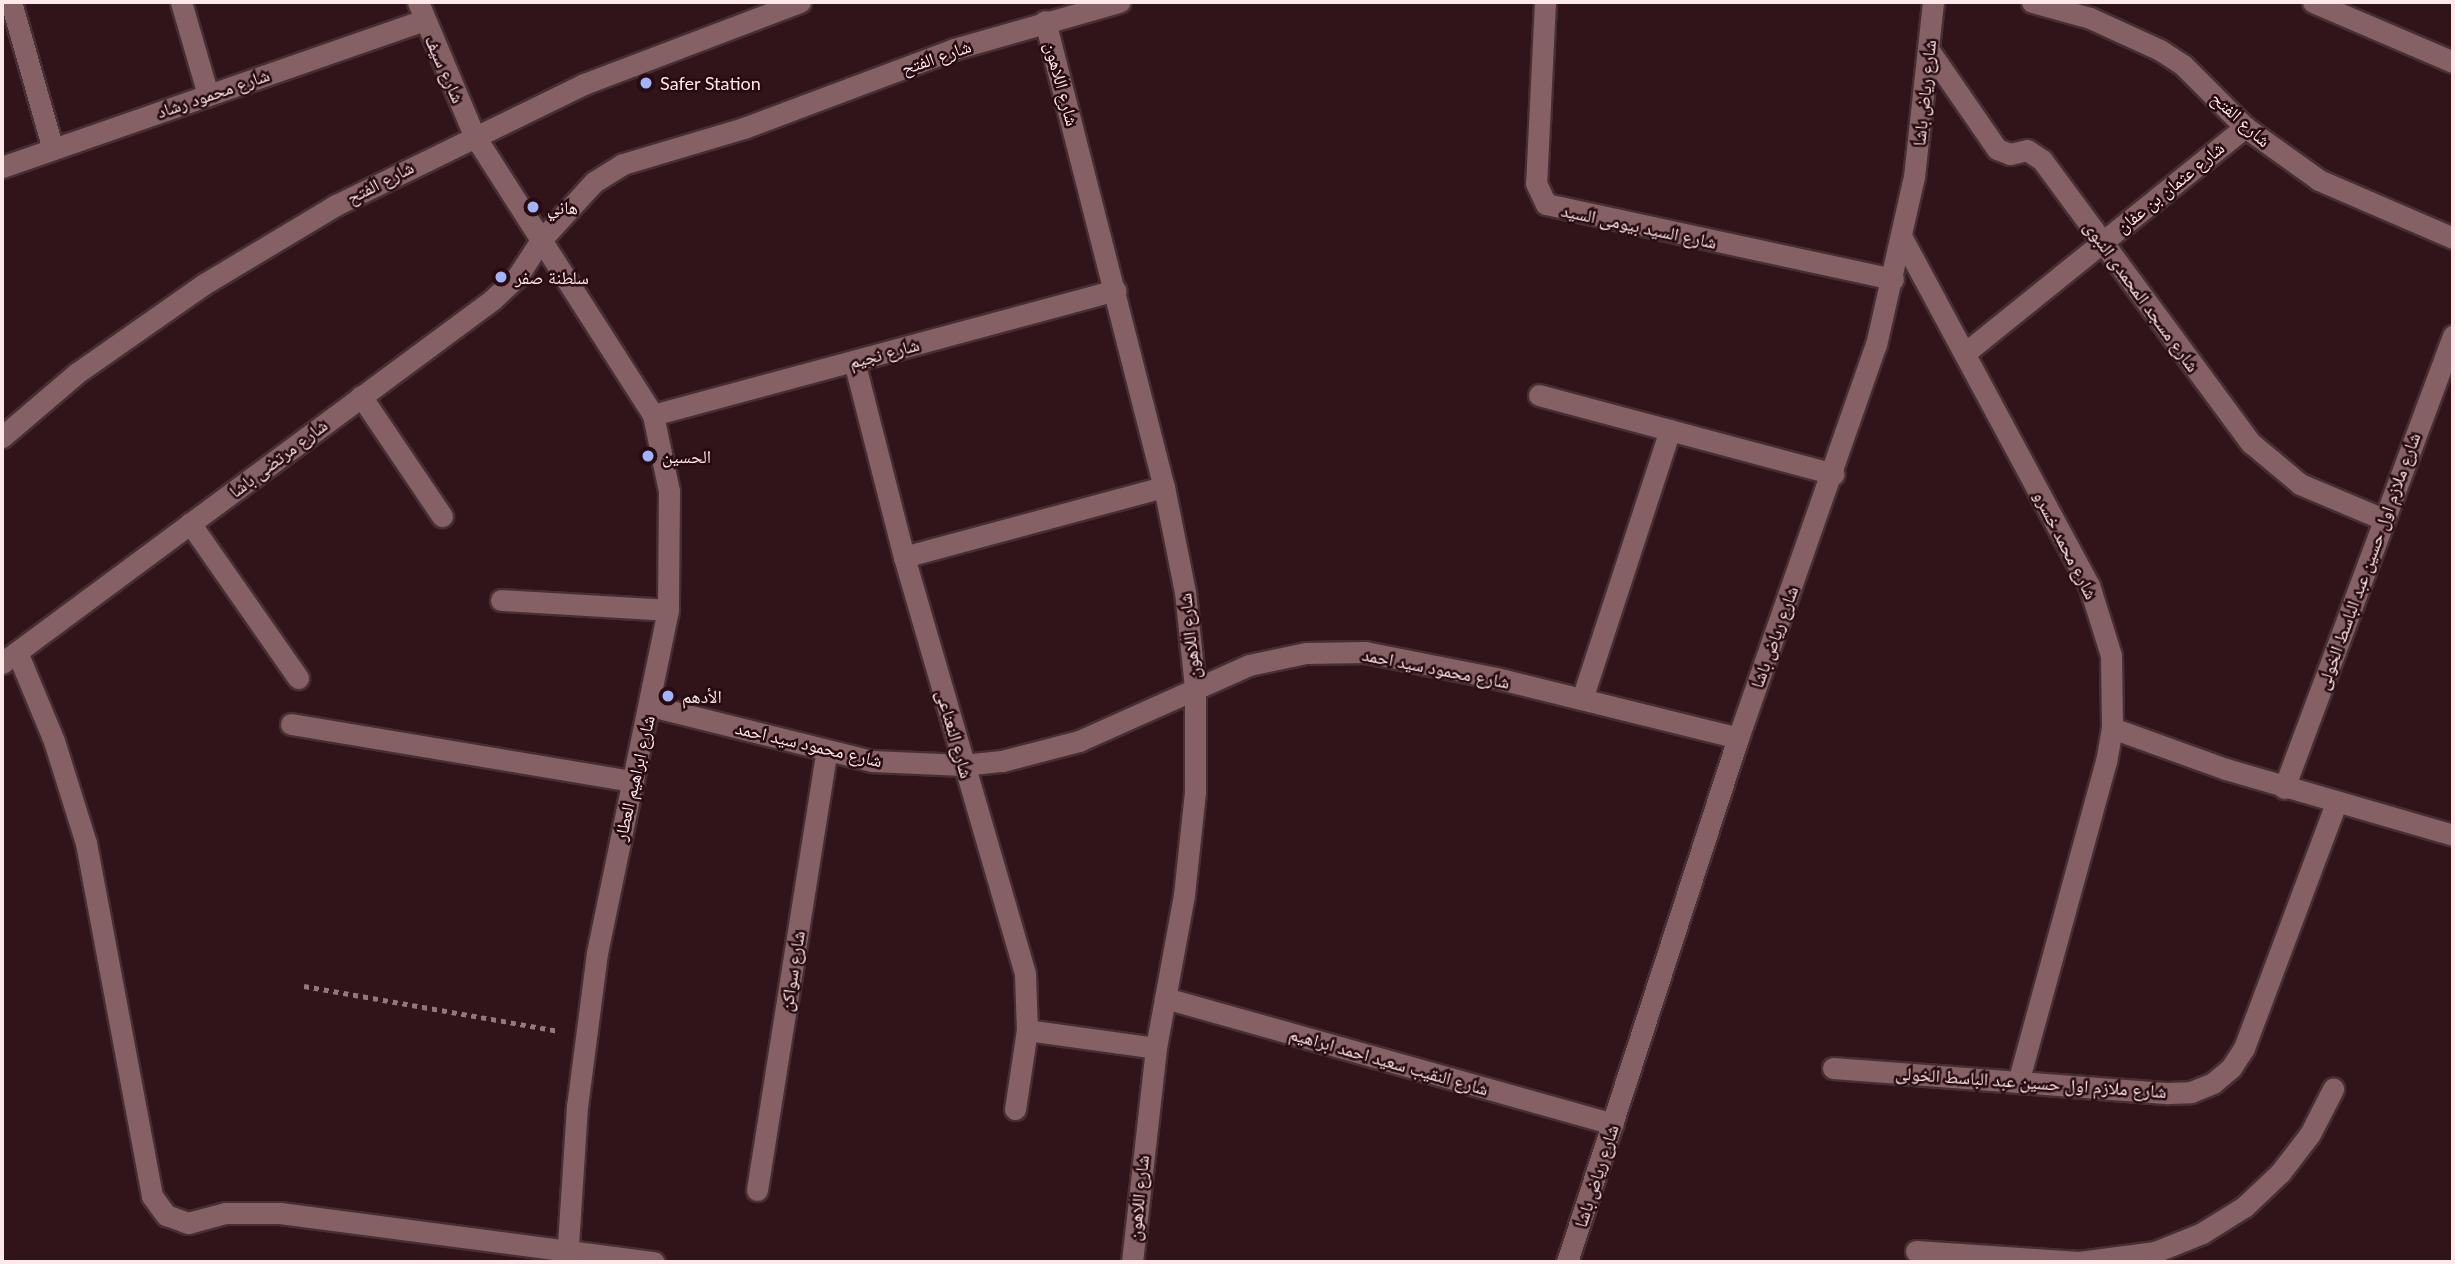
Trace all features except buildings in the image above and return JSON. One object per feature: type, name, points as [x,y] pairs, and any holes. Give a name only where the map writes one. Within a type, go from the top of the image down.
[{"type":"street","points":[[11,2],[53,149]]},
{"type":"street","points":[[181,2],[208,95]]},
{"type":"street","name":"شارع الفتح","points":[[2,437],[77,373],[204,284],[336,205],[474,135],[584,84],[800,2]]},
{"type":"street","name":"شارع الفتح","points":[[541,240],[594,182],[623,164],[733,131],[954,49],[1119,2]]},
{"type":"street","name":"شارع السيد بيومى السيد","points":[[1545,2],[1536,183],[1546,204],[1893,279]]},
{"type":"street","name":"شارع رياض باشا","points":[[1567,1262],[1738,738],[1834,474],[1893,279],[1902,238],[1930,52],[1933,2]]},
{"type":"street","name":"شارع الفتح","points":[[2032,2],[2090,18],[2160,50],[2183,65],[2245,127],[2319,180],[2453,238]]},
{"type":"street","points":[[2314,2],[2453,62]]},
{"type":"street","name":"شارع محمود رشاد","points":[[2,167],[208,95],[421,11]]},
{"type":"street","name":"شارع سيف","points":[[421,11],[474,135]]},
{"type":"street","name":"شارع اللاهون","points":[[1045,22],[1164,487],[1185,592],[1195,687],[1195,792],[1184,895],[1156,1048],[1132,1262]]},
{"type":"street","name":"شارع مسجد المحمدى النبوى","points":[[1930,52],[1997,149],[2010,154],[2027,150],[2038,155],[2251,443],[2300,484],[2383,519]]},
{"type":"street","name":"شارع عثمان بن عفان","points":[[1965,353],[2245,127]]},
{"type":"street","name":"شارع ابراهيم العطار","points":[[474,135],[653,415],[669,491],[668,610],[651,706],[607,898],[584,1035],[567,1256]]},
{"type":"street","name":"شارع محمد خسرو","points":[[1902,238],[2098,608],[2111,655],[2112,728],[2018,1082]]},
{"type":"street","name":"شارع مرتضى باشا","points":[[10,658],[492,300],[517,277],[541,240]]},
{"type":"street","name":"شارع نجيم","points":[[653,415],[1115,290]]},
{"type":"street","name":"شارع ملازم اول حسين عبد الباسط الخولى","points":[[2284,788],[2453,335]]},
{"type":"street","name":"شارع النعناعى","points":[[853,361],[904,557],[963,765],[1019,947],[1029,1002],[1015,1109]]},
{"type":"street","points":[[1539,395],[1834,474]]},
{"type":"street","points":[[361,396],[442,516]]},
{"type":"street","points":[[1582,699],[1670,430]]},
{"type":"street","points":[[904,557],[1164,487]]},
{"type":"street","points":[[190,523],[298,678]]},
{"type":"street","points":[[501,600],[668,610]]},
{"type":"street","name":"شارع محمود سيد احمد","points":[[651,706],[826,752],[872,761],[963,765],[1002,761],[1079,741],[1249,665],[1295,655],[1365,652],[1582,699],[1738,738]]},
{"type":"street","points":[[10,658],[54,741],[86,843],[158,1207],[166,1215],[188,1223],[226,1213],[280,1213],[567,1256],[654,1262]]},
{"type":"street","points":[[291,724],[633,781]]},
{"type":"street","points":[[2112,728],[2284,788],[2453,835]]},
{"type":"street","name":"شارع سواكن","points":[[757,1190],[826,752]]},
{"type":"street","name":"شارع ملازم اول حسين عبد الباسط الخولى","points":[[1833,1068],[2191,1092],[2231,1068],[2244,1048],[2336,803]]},
{"type":"street","name":"شارع النقيب سعيد احمد ابراهيم","points":[[1165,998],[1613,1124]]},
{"type":"street","points":[[1027,1030],[1156,1048]]},
{"type":"street","points":[[1916,1251],[2079,1262],[2151,1257],[2202,1233],[2244,1207],[2280,1173],[2310,1134],[2333,1089]]},
{"type":"path","points":[[304,986],[584,1035]]},
{"type":"place","name":"Safer Station","points":[[646,83]]},
{"type":"place","name":"هاني","points":[[533,207]]},
{"type":"place","name":"سلطنة صفر","points":[[501,277]]},
{"type":"place","name":"الحسين","points":[[648,456]]},
{"type":"place","name":"الأدهم","points":[[668,696]]}]
